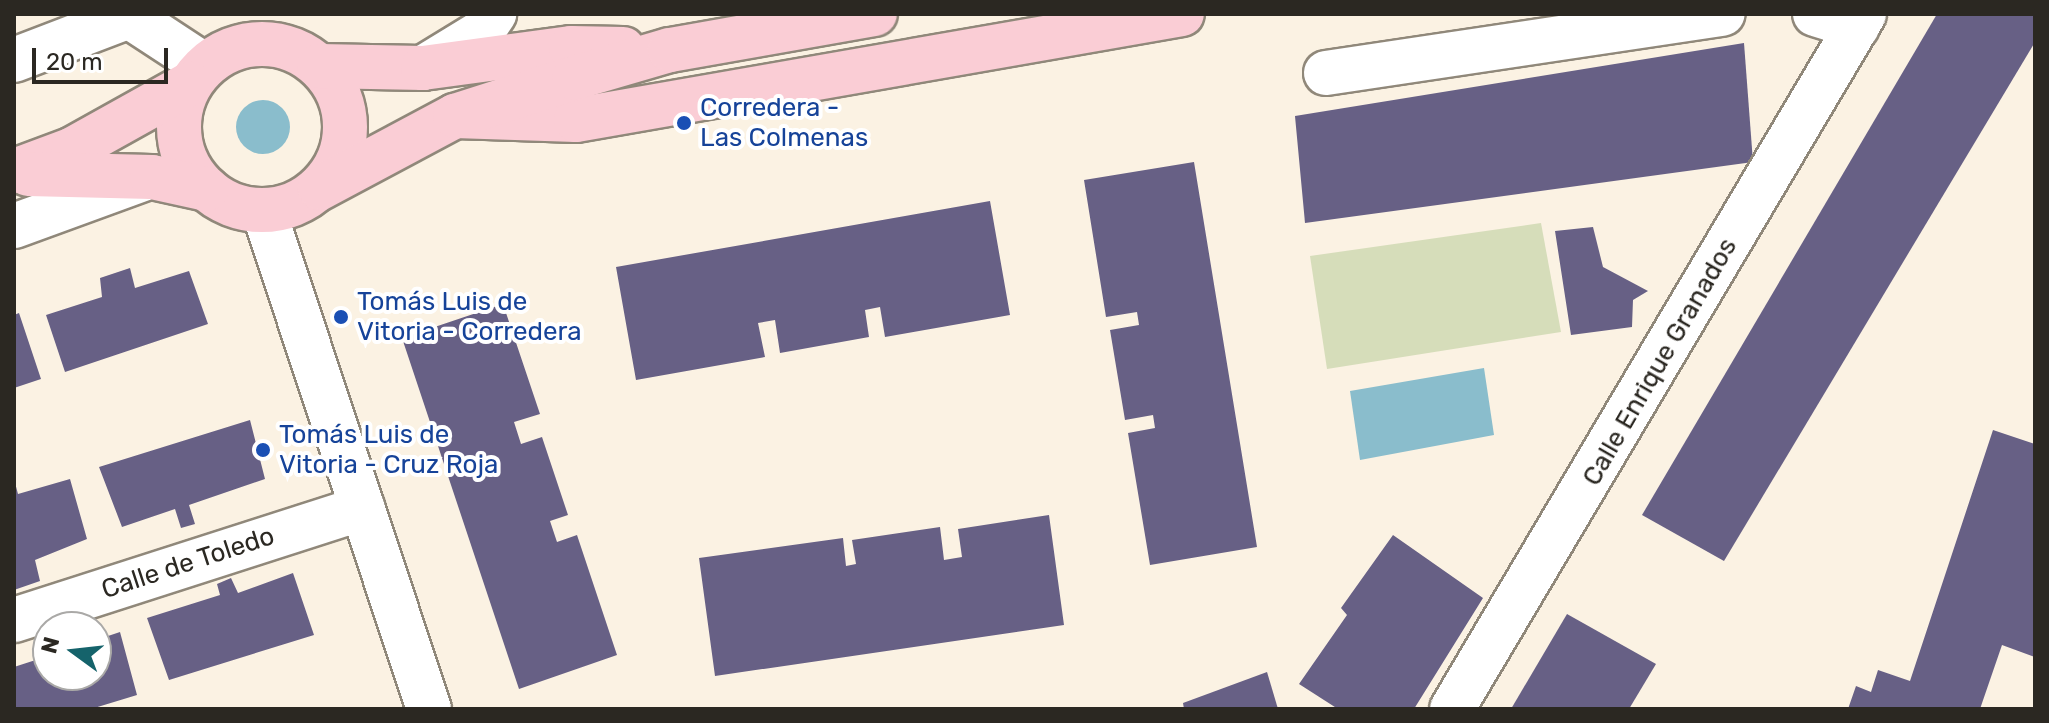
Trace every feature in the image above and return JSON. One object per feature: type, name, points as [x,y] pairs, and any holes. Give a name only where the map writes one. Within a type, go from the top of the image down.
[{"type":"main road","points":[[198,75],[179,129],[192,172],[224,202],[264,212],[286,208],[455,116],[670,50],[875,14]]},
{"type":"main road","points":[[455,116],[576,120],[1182,14]]},
{"type":"main road","points":[[14,172],[73,149],[198,75],[226,52],[274,44],[298,51],[319,66],[336,87],[345,113],[345,140],[337,166],[320,188]]},
{"type":"main road","points":[[319,66],[423,68],[571,48],[670,50]]},
{"type":"main road","points":[[14,172],[152,177],[207,189]]},
{"type":"street","points":[[423,68],[482,32],[494,14]]},
{"type":"street","points":[[1326,73],[1723,14]]},
{"type":"street","points":[[1815,14],[1860,20]]},
{"type":"street","points":[[14,60],[129,16],[198,75]]},
{"type":"street","name":"Calle Enrique Granados","points":[[1452,709],[1860,20]]},
{"type":"street","points":[[14,226],[152,177]]},
{"type":"street","points":[[264,212],[429,709]]},
{"type":"street","name":"Calle de Toledo","points":[[14,620],[362,508]]},
{"type":"green space","points":[[1541,223],[1561,332],[1327,369],[1310,256]]},
{"type":"water","points":[[263,100],[282,108],[290,127],[282,146],[263,154],[244,146],[236,127],[244,108]]},
{"type":"water","points":[[1484,368],[1494,435],[1360,460],[1350,391]]},
{"type":"building","points":[[1937,14],[2035,14],[2035,42],[1724,561],[1642,515]]},
{"type":"building","points":[[1744,43],[1753,162],[1305,223],[1295,116]]},
{"type":"building","points":[[1194,162],[1257,547],[1150,565],[1128,433],[1155,428],[1153,415],[1125,420],[1110,330],[1139,325],[1137,312],[1106,317],[1084,180]]},
{"type":"building","points":[[990,201],[1010,315],[885,337],[880,307],[865,310],[869,337],[780,353],[775,320],[758,323],[765,357],[636,380],[616,267]]},
{"type":"building","points":[[1593,227],[1603,267],[1648,291],[1633,300],[1632,327],[1571,335],[1555,231]]},
{"type":"building","points":[[130,268],[135,288],[189,271],[208,324],[65,372],[46,315],[102,297],[100,278]]},
{"type":"building","points":[[503,304],[540,414],[514,422],[521,444],[542,437],[568,515],[550,521],[557,542],[577,535],[617,655],[519,689],[402,338]]},
{"type":"building","points":[[19,313],[41,379],[14,388],[14,315]]},
{"type":"building","points":[[250,420],[265,479],[189,505],[195,524],[181,528],[175,509],[122,527],[99,467]]},
{"type":"building","points":[[1993,430],[2035,444],[2035,657],[2002,645],[1980,709],[1848,709],[1856,686],[1871,692],[1878,670],[1910,681]]},
{"type":"building","points":[[14,479],[18,494],[70,479],[87,539],[35,560],[40,581],[14,590]]},
{"type":"building","points":[[1049,515],[1064,625],[715,676],[699,558],[843,538],[846,566],[856,564],[852,540],[940,527],[944,560],[962,557],[958,529]]},
{"type":"building","points":[[1393,535],[1483,598],[1414,709],[1338,709],[1299,684],[1347,615],[1341,608]]},
{"type":"building","points":[[293,573],[314,635],[169,680],[147,618],[220,595],[217,584],[231,578],[238,593]]},
{"type":"building","points":[[1567,614],[1656,664],[1629,709],[1511,709]]},
{"type":"building","points":[[120,632],[137,695],[91,709],[14,709],[14,667],[32,661],[32,691],[112,691],[112,635]]},
{"type":"building","points":[[1267,672],[1278,709],[1184,709],[1183,703]]},
{"type":"place","name":"Corredera - Las Colmenas","points":[[684,123]]},
{"type":"place","name":"Tomás Luis de Vitoria - Corredera","points":[[341,317]]},
{"type":"place","name":"Tomás Luis de Vitoria - Cruz Roja","points":[[263,450]]}]
